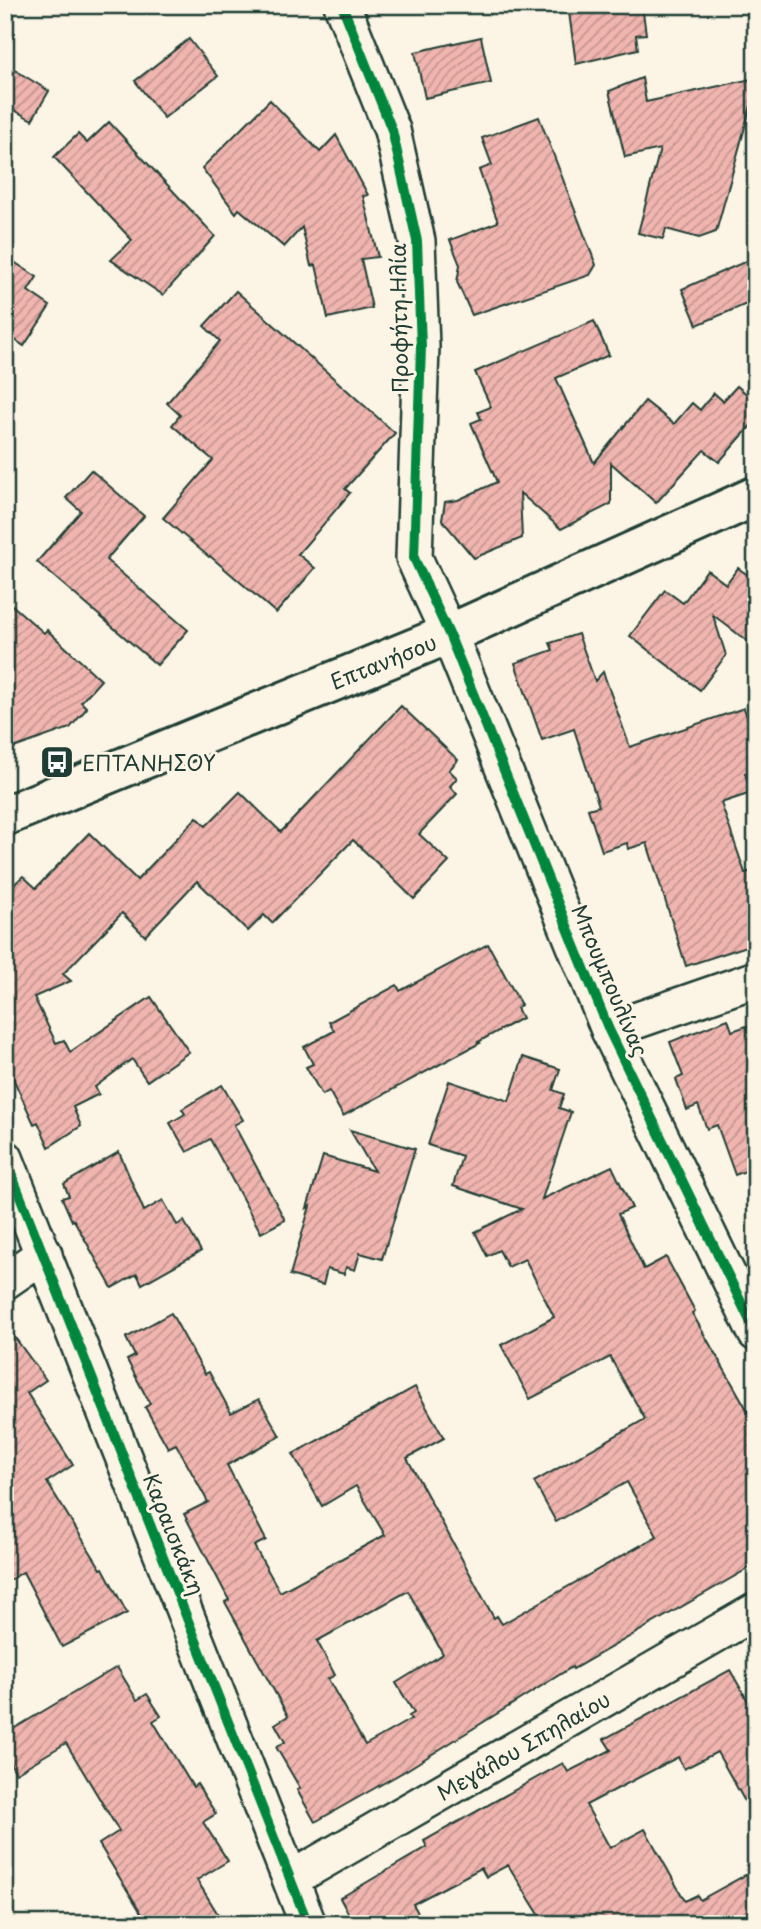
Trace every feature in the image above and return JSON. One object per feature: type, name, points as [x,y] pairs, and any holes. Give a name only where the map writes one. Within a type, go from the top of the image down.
[{"type":"street","name":"Προφήτη Ηλία","points":[[342,5],[392,130],[417,242],[421,347],[414,558],[449,634]]},
{"type":"street","name":"Επτανήσου","points":[[5,816],[449,634],[756,496]]},
{"type":"street","name":"Μπουμπουλίνας","points":[[449,634],[609,1030],[756,1333]]},
{"type":"street","points":[[609,1030],[756,979]]},
{"type":"street","name":"Καραισκάκη","points":[[5,1158],[309,1924]]},
{"type":"street","points":[[5,1281],[44,1254]]},
{"type":"street","name":"Μεγάλου Σπηλαίου","points":[[291,1879],[756,1611]]},
{"type":"building","points":[[568,5],[642,5],[646,34],[636,35],[638,49],[576,64]]},
{"type":"building","points":[[481,37],[491,83],[425,98],[415,52]]},
{"type":"building","points":[[189,39],[218,76],[164,118],[135,81]]},
{"type":"building","points":[[5,64],[49,91],[32,120],[5,105]]},
{"type":"building","points":[[642,78],[646,102],[756,78],[756,87],[716,232],[699,238],[666,229],[663,239],[638,233],[660,149],[625,157],[609,91]]},
{"type":"building","points":[[270,100],[320,152],[336,135],[368,195],[363,196],[378,257],[361,259],[372,308],[328,318],[316,265],[311,266],[302,227],[284,247],[239,209],[236,213],[202,168]]},
{"type":"building","points":[[539,117],[596,265],[590,275],[472,315],[457,282],[460,265],[450,240],[498,222],[479,170],[492,165],[482,138]]},
{"type":"building","points":[[109,122],[215,236],[163,295],[111,260],[132,240],[54,157],[78,134],[87,143]]},
{"type":"building","points":[[5,256],[37,277],[28,291],[50,306],[24,346],[5,333]]},
{"type":"building","points":[[756,257],[756,300],[697,325],[682,289]]},
{"type":"building","points":[[236,291],[395,433],[345,489],[350,493],[298,554],[315,568],[276,613],[163,518],[213,460],[172,425],[180,415],[167,403],[220,341],[204,326]]},
{"type":"building","points":[[594,321],[609,355],[556,378],[594,463],[645,401],[674,424],[692,403],[700,410],[714,393],[723,401],[737,386],[756,402],[756,420],[719,462],[704,450],[656,503],[611,463],[611,504],[561,529],[520,493],[522,538],[474,558],[442,520],[445,502],[458,500],[497,482],[471,423],[481,419],[478,412],[491,407],[475,372]]},
{"type":"building","points":[[91,470],[144,516],[106,560],[188,630],[157,665],[37,562],[81,511],[66,498]]},
{"type":"building","points":[[738,568],[756,581],[756,648],[713,615],[726,655],[700,690],[630,636],[665,590],[683,603],[707,570],[726,584]]},
{"type":"building","points":[[5,599],[44,633],[47,630],[101,680],[81,702],[87,708],[70,728],[5,751]]},
{"type":"building","points":[[578,634],[595,681],[603,672],[630,747],[744,708],[755,740],[749,742],[756,770],[745,773],[751,793],[721,803],[745,873],[756,870],[756,943],[686,966],[647,843],[628,849],[627,843],[602,851],[588,809],[599,806],[574,729],[542,740],[515,663],[553,650],[550,643]]},
{"type":"building","points":[[401,706],[458,760],[449,770],[457,778],[450,786],[457,794],[419,834],[449,862],[414,899],[353,840],[272,923],[264,915],[248,931],[197,881],[145,936],[122,913],[63,974],[71,981],[34,997],[56,1043],[64,1040],[70,1052],[151,997],[189,1052],[147,1081],[132,1059],[95,1087],[99,1094],[73,1107],[81,1126],[49,1147],[38,1122],[34,1124],[5,1061],[5,893],[23,876],[36,888],[89,833],[137,880],[197,817],[206,826],[240,792],[281,832]]},
{"type":"building","points":[[488,944],[521,1005],[517,1008],[522,1018],[343,1116],[329,1091],[322,1095],[306,1067],[313,1064],[304,1047],[334,1031],[329,1022],[397,985],[400,991]]},
{"type":"building","points":[[728,1019],[732,1031],[756,1023],[756,1167],[735,1175],[717,1125],[707,1129],[698,1105],[687,1110],[676,1079],[683,1076],[670,1042]]},
{"type":"building","points":[[523,1057],[560,1069],[553,1090],[564,1094],[559,1108],[571,1112],[542,1199],[612,1166],[632,1208],[618,1214],[644,1269],[666,1257],[695,1311],[692,1313],[756,1425],[756,1564],[573,1669],[572,1667],[405,1771],[315,1822],[297,1790],[300,1788],[276,1747],[285,1742],[275,1724],[288,1716],[225,1602],[229,1600],[184,1514],[208,1502],[176,1444],[168,1448],[145,1407],[150,1404],[127,1360],[135,1356],[126,1338],[171,1313],[205,1374],[209,1372],[231,1413],[259,1399],[280,1436],[227,1465],[266,1540],[254,1546],[280,1592],[385,1535],[356,1486],[322,1506],[293,1454],[415,1387],[444,1438],[407,1458],[494,1618],[497,1616],[502,1624],[657,1536],[627,1482],[556,1522],[534,1482],[645,1419],[610,1357],[530,1399],[501,1345],[554,1317],[525,1259],[508,1267],[499,1250],[487,1256],[475,1232],[522,1209],[453,1186],[462,1156],[428,1145],[449,1081],[509,1101]],"holes":[[[408,1591],[443,1654],[396,1683],[414,1713],[409,1716],[411,1719],[365,1745],[328,1679],[335,1675],[317,1641]]]},
{"type":"building","points":[[222,1085],[243,1120],[234,1125],[285,1220],[261,1233],[210,1139],[187,1152],[170,1123],[185,1114],[182,1109]]},
{"type":"building","points":[[350,1130],[415,1149],[382,1259],[360,1253],[355,1270],[346,1267],[344,1274],[327,1269],[323,1285],[290,1275],[323,1156],[374,1171]]},
{"type":"building","points":[[119,1152],[144,1211],[163,1200],[177,1225],[184,1221],[201,1251],[142,1284],[137,1274],[112,1288],[74,1220],[72,1221],[62,1198],[69,1196],[64,1184]]},
{"type":"building","points":[[5,1324],[46,1380],[27,1393],[73,1465],[47,1482],[101,1569],[103,1568],[127,1613],[62,1647],[23,1572],[5,1583]]},
{"type":"building","points":[[117,1667],[137,1700],[147,1694],[161,1716],[153,1721],[193,1787],[197,1784],[216,1814],[203,1822],[228,1861],[197,1880],[224,1924],[148,1924],[99,1844],[119,1831],[66,1743],[16,1773],[5,1755],[5,1734]]},
{"type":"building","points":[[730,1670],[756,1715],[756,1821],[717,1752],[684,1769],[678,1757],[586,1805],[610,1848],[645,1829],[685,1901],[697,1895],[700,1900],[747,1874],[756,1889],[756,1924],[545,1924],[508,1865],[486,1877],[481,1868],[413,1904],[424,1924],[354,1924],[340,1898],[427,1847],[424,1841],[563,1763],[568,1772],[611,1750],[604,1739]]},
{"type":"cycle path","points":[[342,5],[392,130],[417,241],[421,347],[414,558],[449,634],[609,1030],[756,1333]]},
{"type":"cycle path","points":[[5,1158],[308,1924]]},
{"type":"place","name":"ΕΠΤΑΝΗΣΟΥ","points":[[57,762]]}]
